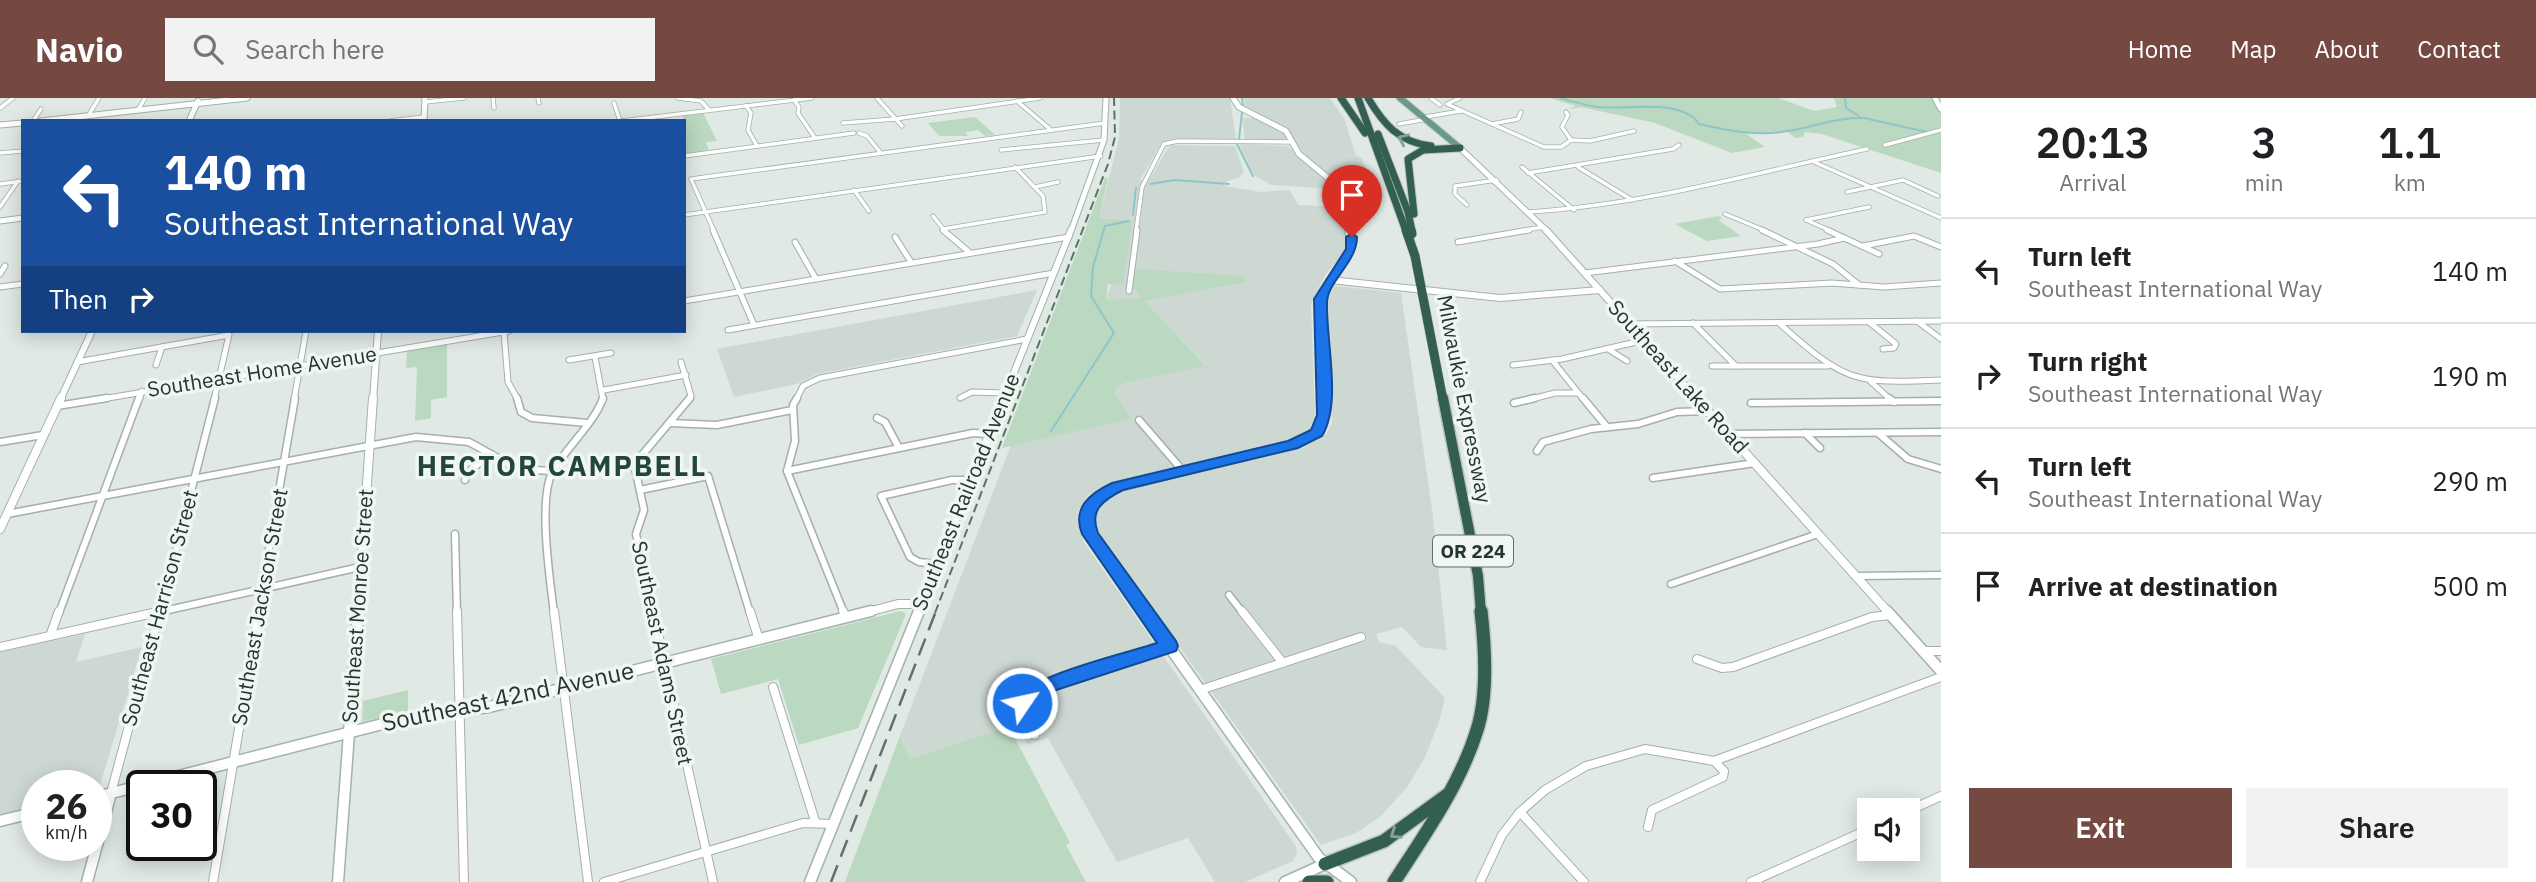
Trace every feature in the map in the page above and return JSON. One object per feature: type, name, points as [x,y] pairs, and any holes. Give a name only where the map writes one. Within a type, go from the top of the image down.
[{"type":"highway","points":[[1340,98],[1377,151]]},
{"type":"highway","name":"Milwaukie Expressway","points":[[1358,98],[1377,151],[1412,232]]},
{"type":"highway","points":[[1367,98],[1384,126],[1400,139],[1425,146],[1459,147]]},
{"type":"highway","name":"Milwaukie Expressway","points":[[1367,98],[1412,232],[1478,576],[1485,651],[1478,727],[1449,793],[1394,882]]},
{"type":"highway","points":[[1412,232],[1408,159],[1423,150],[1459,147]]},
{"type":"highway","points":[[1325,864],[1384,841],[1449,793]]},
{"type":"highway","points":[[1309,882],[1327,882]]},
{"type":"main road","name":"Southeast Lake Road","points":[[1400,98],[1459,147]]},
{"type":"street","points":[[0,108],[13,98],[19,98]]},
{"type":"street","points":[[88,116],[99,98]]},
{"type":"street","points":[[138,110],[145,98]]},
{"type":"street","points":[[60,119],[198,101],[247,98]]},
{"type":"street","points":[[424,119],[425,100],[464,98]]},
{"type":"street","points":[[493,98],[494,108]]},
{"type":"street","points":[[678,98],[701,101],[709,110]]},
{"type":"street","points":[[637,119],[812,98]]},
{"type":"street","points":[[877,98],[902,126]]},
{"type":"street","points":[[843,123],[895,119],[1040,98]]},
{"type":"street","name":"Southeast Railroad Avenue","points":[[810,882],[1101,156],[1106,98]]},
{"type":"street","points":[[1233,98],[1239,107],[1284,130],[1302,157],[1337,185],[1342,193],[1352,247],[1330,280],[1320,306],[1324,415],[1319,436],[1293,445],[1105,492],[1093,501],[1086,517],[1090,534],[1325,864],[1351,882]]},
{"type":"street","points":[[1432,98],[1440,105]]},
{"type":"street","points":[[1460,98],[1447,103],[1544,147],[1561,147],[1571,140],[1590,141],[1633,131]]},
{"type":"street","points":[[1935,98],[1941,108]]},
{"type":"street","points":[[789,100],[799,107],[798,113],[815,138]]},
{"type":"street","points":[[190,119],[198,101]]},
{"type":"street","points":[[1017,101],[1050,129]]},
{"type":"street","points":[[614,103],[620,119]]},
{"type":"street","points":[[746,106],[751,113],[748,130],[757,146]]},
{"type":"street","points":[[34,119],[41,109]]},
{"type":"street","points":[[1399,124],[1462,111]]},
{"type":"street","points":[[1490,124],[1512,121],[1521,116],[1521,112]]},
{"type":"street","points":[[1566,112],[1568,114],[1562,127],[1571,140]]},
{"type":"street","points":[[0,125],[21,123]]},
{"type":"street","points":[[754,325],[691,178],[1105,123]]},
{"type":"street","points":[[1885,145],[1941,130]]},
{"type":"street","points":[[686,156],[857,133],[868,137],[880,152]]},
{"type":"street","points":[[1001,150],[1104,140]]},
{"type":"street","points":[[1129,291],[1142,187],[1164,144],[1178,141],[1292,142]]},
{"type":"street","points":[[1528,173],[1578,167],[1673,149],[1679,145]]},
{"type":"street","name":"Southeast Lake Road","points":[[1459,147],[1544,227],[1941,671]]},
{"type":"street","points":[[1528,212],[1574,210],[1632,200],[1867,149]]},
{"type":"street","points":[[0,153],[21,151]]},
{"type":"street","points":[[686,215],[1101,156]]},
{"type":"street","points":[[1814,162],[1941,218]]},
{"type":"street","points":[[943,229],[1041,215],[1046,204],[1035,187],[1015,167]]},
{"type":"street","points":[[1522,167],[1574,210]]},
{"type":"street","points":[[1578,167],[1632,200]]},
{"type":"street","points":[[1467,205],[1454,192],[1455,187],[1497,180]]},
{"type":"street","points":[[1847,192],[1903,180],[1938,196]]},
{"type":"street","points":[[0,184],[20,181]]},
{"type":"street","points":[[0,207],[20,181]]},
{"type":"street","points":[[1035,187],[1058,181]]},
{"type":"street","points":[[854,190],[869,211]]},
{"type":"street","points":[[1869,207],[1806,220],[1879,254]]},
{"type":"street","points":[[1725,214],[1796,246],[1849,275],[1859,285]]},
{"type":"street","points":[[933,216],[943,229],[969,252]]},
{"type":"street","points":[[0,221],[21,218]]},
{"type":"street","points":[[1458,242],[1544,227]]},
{"type":"street","points":[[1863,246],[1914,236],[1941,247]]},
{"type":"street","points":[[895,237],[911,262]]},
{"type":"street","points":[[686,301],[1069,237]]},
{"type":"street","points":[[1585,273],[1844,238]]},
{"type":"street","points":[[795,242],[816,279]]},
{"type":"street","points":[[1675,261],[1720,289],[1884,286],[1941,282]]},
{"type":"street","points":[[0,274],[5,266]]},
{"type":"street","points":[[728,330],[1054,274]]},
{"type":"street","points":[[1330,280],[1507,298],[1600,290]]},
{"type":"street","points":[[0,287],[21,284]]},
{"type":"street","points":[[1869,321],[1896,344],[1894,348],[1883,349]]},
{"type":"street","points":[[1917,321],[1941,339]]},
{"type":"street","points":[[1630,324],[1941,321]]},
{"type":"street","points":[[1693,323],[1736,366]]},
{"type":"street","points":[[1779,323],[1828,366],[1870,382],[1894,402]]},
{"type":"street","points":[[0,529],[91,333]]},
{"type":"street","name":"Southeast Jackson Street","points":[[213,882],[306,333]]},
{"type":"street","name":"Southeast Monroe Street","points":[[338,882],[377,333]]},
{"type":"street","name":"Southeast Home Avenue","points":[[57,405],[498,333]]},
{"type":"street","points":[[504,333],[508,382],[517,397],[521,412],[532,418],[587,423]]},
{"type":"street","name":"Southeast Harrison Street","points":[[112,789],[196,478],[229,335],[162,347]]},
{"type":"street","points":[[846,618],[787,471],[795,441],[792,410],[805,384],[820,378],[1027,340]]},
{"type":"street","points":[[1513,365],[1552,360],[1645,340]]},
{"type":"street","points":[[77,362],[162,347],[156,365]]},
{"type":"street","points":[[1607,349],[1627,361]]},
{"type":"street","points":[[569,359],[611,353]]},
{"type":"street","points":[[588,882],[548,565],[546,488],[552,471],[601,405],[604,390],[595,357]]},
{"type":"street","points":[[1552,360],[1607,427]]},
{"type":"street","name":"Southeast Adams Street","points":[[681,362],[691,396],[635,468],[644,510],[636,534],[713,882]]},
{"type":"street","points":[[1712,366],[1828,366]]},
{"type":"street","points":[[604,390],[686,375]]},
{"type":"street","points":[[1870,382],[1941,380]]},
{"type":"street","points":[[50,636],[142,391]]},
{"type":"street","points":[[960,398],[972,393],[1005,393]]},
{"type":"street","points":[[1514,403],[1546,395],[1577,393]]},
{"type":"street","points":[[1751,403],[1941,401]]},
{"type":"street","points":[[670,423],[717,425],[792,410]]},
{"type":"street","points":[[1538,451],[1543,442],[1607,427],[1638,424],[1677,412],[1708,411]]},
{"type":"street","points":[[877,418],[886,422],[900,448]]},
{"type":"street","points":[[1139,420],[1183,471]]},
{"type":"street","points":[[1728,434],[1941,432]]},
{"type":"street","points":[[787,471],[973,433],[989,433]]},
{"type":"street","points":[[1805,433],[1820,448]]},
{"type":"street","points":[[1878,433],[1912,461],[1941,469]]},
{"type":"street","points":[[0,442],[43,435]]},
{"type":"street","points":[[7,514],[423,437],[469,442],[518,469],[552,471]]},
{"type":"street","points":[[465,480],[468,472],[491,454]]},
{"type":"street","points":[[1653,478],[1666,473],[1698,474],[1738,463],[1755,463]]},
{"type":"street","points":[[640,490],[708,476],[759,640]]},
{"type":"street","points":[[937,564],[919,562],[910,556],[881,496],[952,480],[970,480]]},
{"type":"street","points":[[455,534],[464,882]]},
{"type":"street","points":[[1671,584],[1818,534]]},
{"type":"street","points":[[0,647],[360,567]]},
{"type":"street","points":[[1856,576],[1941,575]]},
{"type":"street","points":[[1229,595],[1283,663]]},
{"type":"street","name":"Southeast 42nd Avenue","points":[[112,793],[422,714],[489,707],[898,604],[922,604]]},
{"type":"street","points":[[1697,659],[1722,668],[1733,667],[1872,617],[1891,615]]},
{"type":"street","points":[[1200,690],[1361,637]]},
{"type":"street","points":[[1035,735],[1022,703],[1032,692],[1169,646]]},
{"type":"street","points":[[1923,651],[1941,651]]},
{"type":"street","points":[[1480,882],[1502,835],[1520,812],[1538,795],[1571,774],[1626,753],[1662,750],[1714,761],[1941,677]]},
{"type":"street","points":[[774,687],[815,821]]},
{"type":"street","points":[[1648,827],[1652,810],[1723,777],[1724,771],[1714,761]]},
{"type":"street","points":[[1920,806],[1941,796]]},
{"type":"street","points":[[1520,812],[1584,882]]},
{"type":"street","points":[[0,821],[21,816]]},
{"type":"street","points":[[604,882],[815,821],[833,824]]},
{"type":"street","points":[[1751,882],[1857,834]]},
{"type":"street","name":"Southeast Harrison Street","points":[[87,882],[93,861]]},
{"type":"street","points":[[1285,882],[1325,864]]},
{"type":"shaded area","points":[[1120,98],[1230,98],[1236,140],[1162,142],[1140,180],[1148,181],[1170,145],[1235,146],[1244,172],[1238,178],[1227,181],[1225,186],[1261,192],[1289,190],[1299,205],[1343,207],[1348,241],[1345,252],[1325,275],[1311,304],[1315,418],[1309,430],[1287,441],[1104,486],[1087,496],[1077,514],[1083,541],[1296,846],[1297,853],[1293,861],[1245,882],[1215,882],[1188,838],[1117,862],[1048,738],[1028,744],[1017,725],[910,759],[900,736],[1011,445],[1130,419],[1115,393],[1116,388],[1128,382],[1206,365],[1143,301],[1246,282],[1124,301],[1106,300],[1131,221],[1099,218],[1119,138]]},
{"type":"shaded area","points":[[1244,98],[1330,98],[1344,118],[1356,156],[1361,157],[1373,184],[1344,186],[1305,156],[1289,131],[1245,108]]},
{"type":"shaded area","points":[[1242,118],[1258,118],[1284,133],[1287,138],[1281,141],[1245,140]]},
{"type":"shaded area","points":[[1239,144],[1288,146],[1334,189],[1271,185],[1254,175]]},
{"type":"shaded area","points":[[1334,286],[1401,293],[1432,509],[1447,650],[1421,647],[1402,627],[1376,634],[1379,642],[1396,646],[1445,698],[1439,722],[1425,757],[1408,786],[1381,816],[1356,833],[1321,845],[1102,539],[1094,521],[1099,506],[1122,491],[1305,447],[1326,434],[1332,423],[1326,305]]},
{"type":"shaded area","points":[[1037,290],[1017,336],[817,374],[797,384],[734,397],[717,349]]},
{"type":"shaded area","points":[[85,634],[76,662],[142,647],[105,770],[21,770],[21,810],[0,815],[0,652]]},
{"type":"green space","points":[[1550,98],[1778,98],[1814,111],[1837,107],[1834,98],[1932,98],[1941,112],[1941,173],[1822,134],[1805,132],[1803,137],[1795,138],[1788,132],[1745,133],[1765,147],[1732,153],[1655,123],[1581,107],[1569,109],[1576,106]]},
{"type":"green space","points":[[703,113],[717,141],[706,142],[709,150],[686,155],[686,119],[682,115]]},
{"type":"green space","points":[[975,117],[995,135],[985,136],[978,130],[965,132],[968,136],[939,136],[928,123]]},
{"type":"green space","points":[[1105,178],[1108,178],[1099,218],[1132,221],[1123,283],[1108,284],[1106,300],[1142,298],[1132,284],[1137,269],[1244,276],[1247,282],[1144,301],[1206,366],[1128,382],[1116,388],[1115,393],[1131,419],[1002,448]]},
{"type":"green space","points":[[1718,216],[1722,218],[1718,220],[1741,236],[1707,241],[1675,224]]},
{"type":"green space","points":[[447,344],[447,397],[431,400],[431,418],[415,421],[417,367],[406,368],[407,351]]},
{"type":"green space","points":[[901,611],[906,614],[858,728],[799,745],[778,679],[721,694],[711,659]]},
{"type":"green space","points":[[408,690],[408,711],[362,722],[363,701]]},
{"type":"green space","points":[[1009,727],[1070,843],[1066,845],[1086,882],[845,882],[900,736],[910,759]]},
{"type":"waterway","points":[[1242,98],[1243,106]]},
{"type":"waterway","points":[[1560,98],[1598,107],[1667,108],[1691,116],[1699,124],[1750,133],[1781,132],[1842,119],[1863,118]]},
{"type":"waterway","points":[[1845,98],[1846,108],[1859,116]]},
{"type":"waterway","points":[[1239,139],[1242,112]]},
{"type":"waterway","points":[[1864,118],[1927,132]]},
{"type":"waterway","points":[[1237,144],[1253,176]]},
{"type":"waterway","points":[[1150,184],[1175,180],[1229,184]]},
{"type":"waterway","points":[[1133,215],[1136,188]]},
{"type":"waterway","points":[[1051,431],[1114,333],[1091,296],[1093,267],[1105,226],[1129,221]]},
{"type":"railway","points":[[935,613],[1108,164],[1115,137],[1114,98]]},
{"type":"railway","points":[[831,882],[936,611]]},
{"type":"district","name":"HECTOR CAMPBELL","points":[[562,466]]},
{"type":"route","points":[[1022,703],[1040,687],[1169,646],[1090,534],[1085,522],[1087,511],[1098,496],[1117,487],[1293,445],[1317,433],[1324,420],[1320,299],[1328,282],[1351,249],[1352,237]]}]
